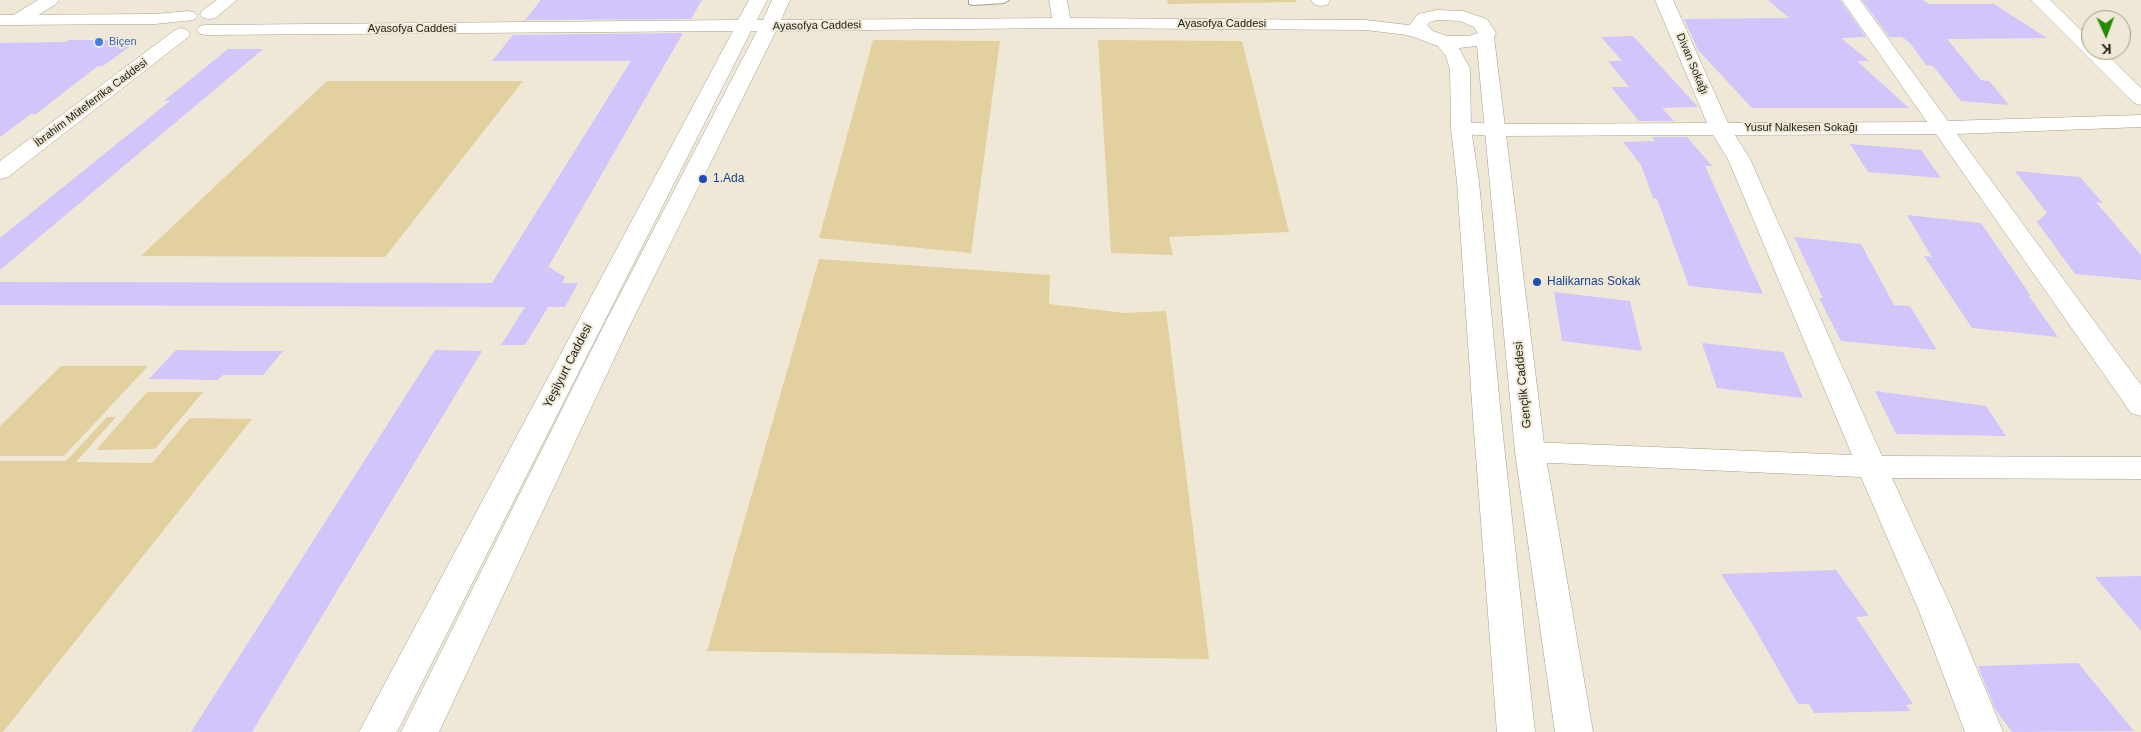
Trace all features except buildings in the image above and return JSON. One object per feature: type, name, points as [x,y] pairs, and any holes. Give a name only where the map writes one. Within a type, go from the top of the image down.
[{"type":"street","points":[[9,20],[50,0]]},
{"type":"street","name":"Gençlik Caddesi","points":[[1476,0],[1483,30],[1495,130],[1530,452],[1574,732]]},
{"type":"street","name":"Divan Sokağı","points":[[1664,0],[1720,129],[1739,159],[1936,611],[1984,732]]},
{"type":"street","points":[[1851,0],[2141,406]]},
{"type":"street","points":[[2040,0],[2081,40]]},
{"type":"street","name":"Ayasofya Caddesi","points":[[179,27],[216,15],[1061,12],[1334,12],[1439,10],[1463,16],[1483,30],[1469,42],[1436,38],[1408,30],[1366,25],[1061,12],[972,5],[763,13]]},
{"type":"street","points":[[1439,10],[1420,22],[1418,26],[1436,38],[1455,56],[1460,69],[1462,128],[1468,182],[1486,417],[1516,732]]},
{"type":"street","name":"Yeşilyurt Caddesi","points":[[378,732],[588,328],[616,270],[763,13]]},
{"type":"street","name":"Yeşilyurt Caddesi","points":[[420,732],[644,271],[763,13]]},
{"type":"street","points":[[9,20],[155,19],[179,27]]},
{"type":"street","points":[[0,30],[179,27]]},
{"type":"street","name":"İbrahim Müteferrika Caddesi","points":[[0,172],[179,27]]},
{"type":"street","points":[[2101,60],[2141,99]]},
{"type":"street","name":"Yusuf Nalkesen Sokağı","points":[[1462,128],[1495,130],[1942,128],[2141,120]]},
{"type":"street","points":[[616,270],[644,271]]},
{"type":"street","points":[[588,328],[616,327]]},
{"type":"street","points":[[1530,452],[1872,467],[2141,468]]},
{"type":"lane","points":[[972,5],[1004,0]]},
{"type":"shaded area","points":[[1167,0],[1296,0],[1297,2],[1168,4]]},
{"type":"shaded area","points":[[873,40],[1000,41],[971,253],[819,238]]},
{"type":"shaded area","points":[[1098,40],[1242,41],[1289,232],[1169,237],[1173,255],[1111,253]]},
{"type":"shaded area","points":[[327,81],[523,81],[385,257],[141,256]]},
{"type":"shaded area","points":[[819,259],[1050,275],[1049,304],[1124,313],[1166,311],[1209,659],[707,651]]},
{"type":"shaded area","points":[[61,366],[148,366],[64,456],[0,456],[0,426]]},
{"type":"shaded area","points":[[147,392],[203,392],[155,449],[96,450]]},
{"type":"shaded area","points":[[107,417],[116,417],[76,462],[152,463],[190,418],[252,419],[3,732],[0,732],[0,461],[66,461]]},
{"type":"place","name":"Biçen","points":[[99,42]]},
{"type":"place","name":"1.Ada","points":[[703,179]]},
{"type":"place","name":"Halikarnas Sokak","points":[[1537,282]]}]
